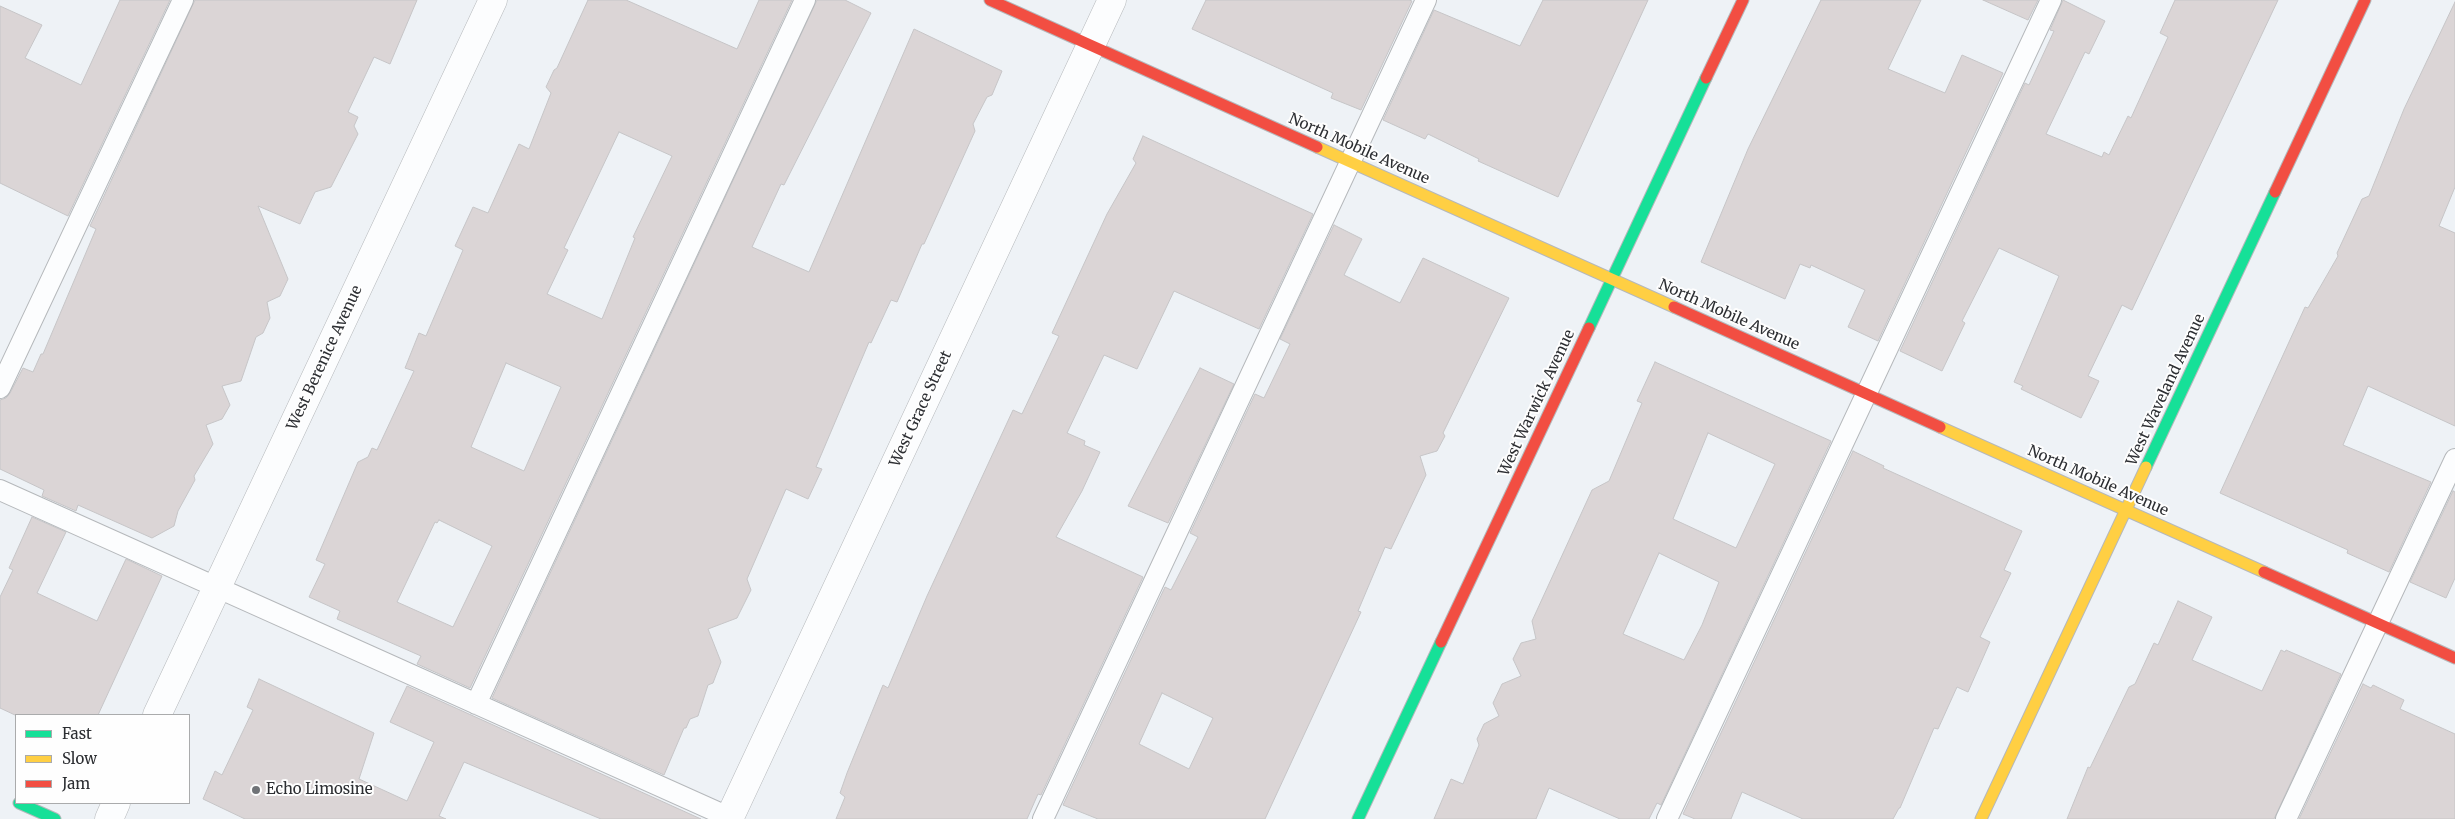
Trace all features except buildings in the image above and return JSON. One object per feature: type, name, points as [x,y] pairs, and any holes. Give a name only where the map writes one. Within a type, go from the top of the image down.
[{"type":"street","name":"West Berenice Avenue","points":[[157,714],[493,0]]},
{"type":"street","name":"North Mobile Avenue","points":[[990,0],[2455,658]]},
{"type":"street","name":"West Grace Street","points":[[730,819],[1112,0]]},
{"type":"street","name":"West Warwick Avenue","points":[[1358,819],[1743,0]]},
{"type":"street","name":"West Waveland Avenue","points":[[1981,819],[2365,0]]},
{"type":"street","points":[[21,804],[55,819]]},
{"type":"street","points":[[108,819],[116,804]]},
{"type":"lane","points":[[0,388],[183,0]]},
{"type":"lane","points":[[476,704],[805,0]]},
{"type":"lane","points":[[1043,819],[1426,0]]},
{"type":"lane","points":[[1667,819],[2051,0]]},
{"type":"lane","points":[[2286,819],[2455,459]]},
{"type":"lane","points":[[0,490],[730,819]]},
{"type":"traffic: fast","points":[[1589,328],[1706,78]]},
{"type":"traffic: fast","points":[[2146,467],[2275,192]]},
{"type":"traffic: fast","points":[[1358,819],[1441,642]]},
{"type":"traffic: fast","points":[[21,804],[55,819]]},
{"type":"traffic: slow","points":[[1317,147],[1674,307]]},
{"type":"traffic: slow","points":[[1940,427],[2264,572]]},
{"type":"traffic: slow","points":[[1981,819],[2146,467]]},
{"type":"traffic: jam","points":[[990,0],[1317,147]]},
{"type":"traffic: jam","points":[[1706,78],[1743,0]]},
{"type":"traffic: jam","points":[[2275,192],[2365,0]]},
{"type":"traffic: jam","points":[[1674,307],[1940,427]]},
{"type":"traffic: jam","points":[[1441,642],[1589,328]]},
{"type":"traffic: jam","points":[[2264,572],[2455,658]]},
{"type":"place","name":"Echo Limosine","points":[[256,790]]}]
